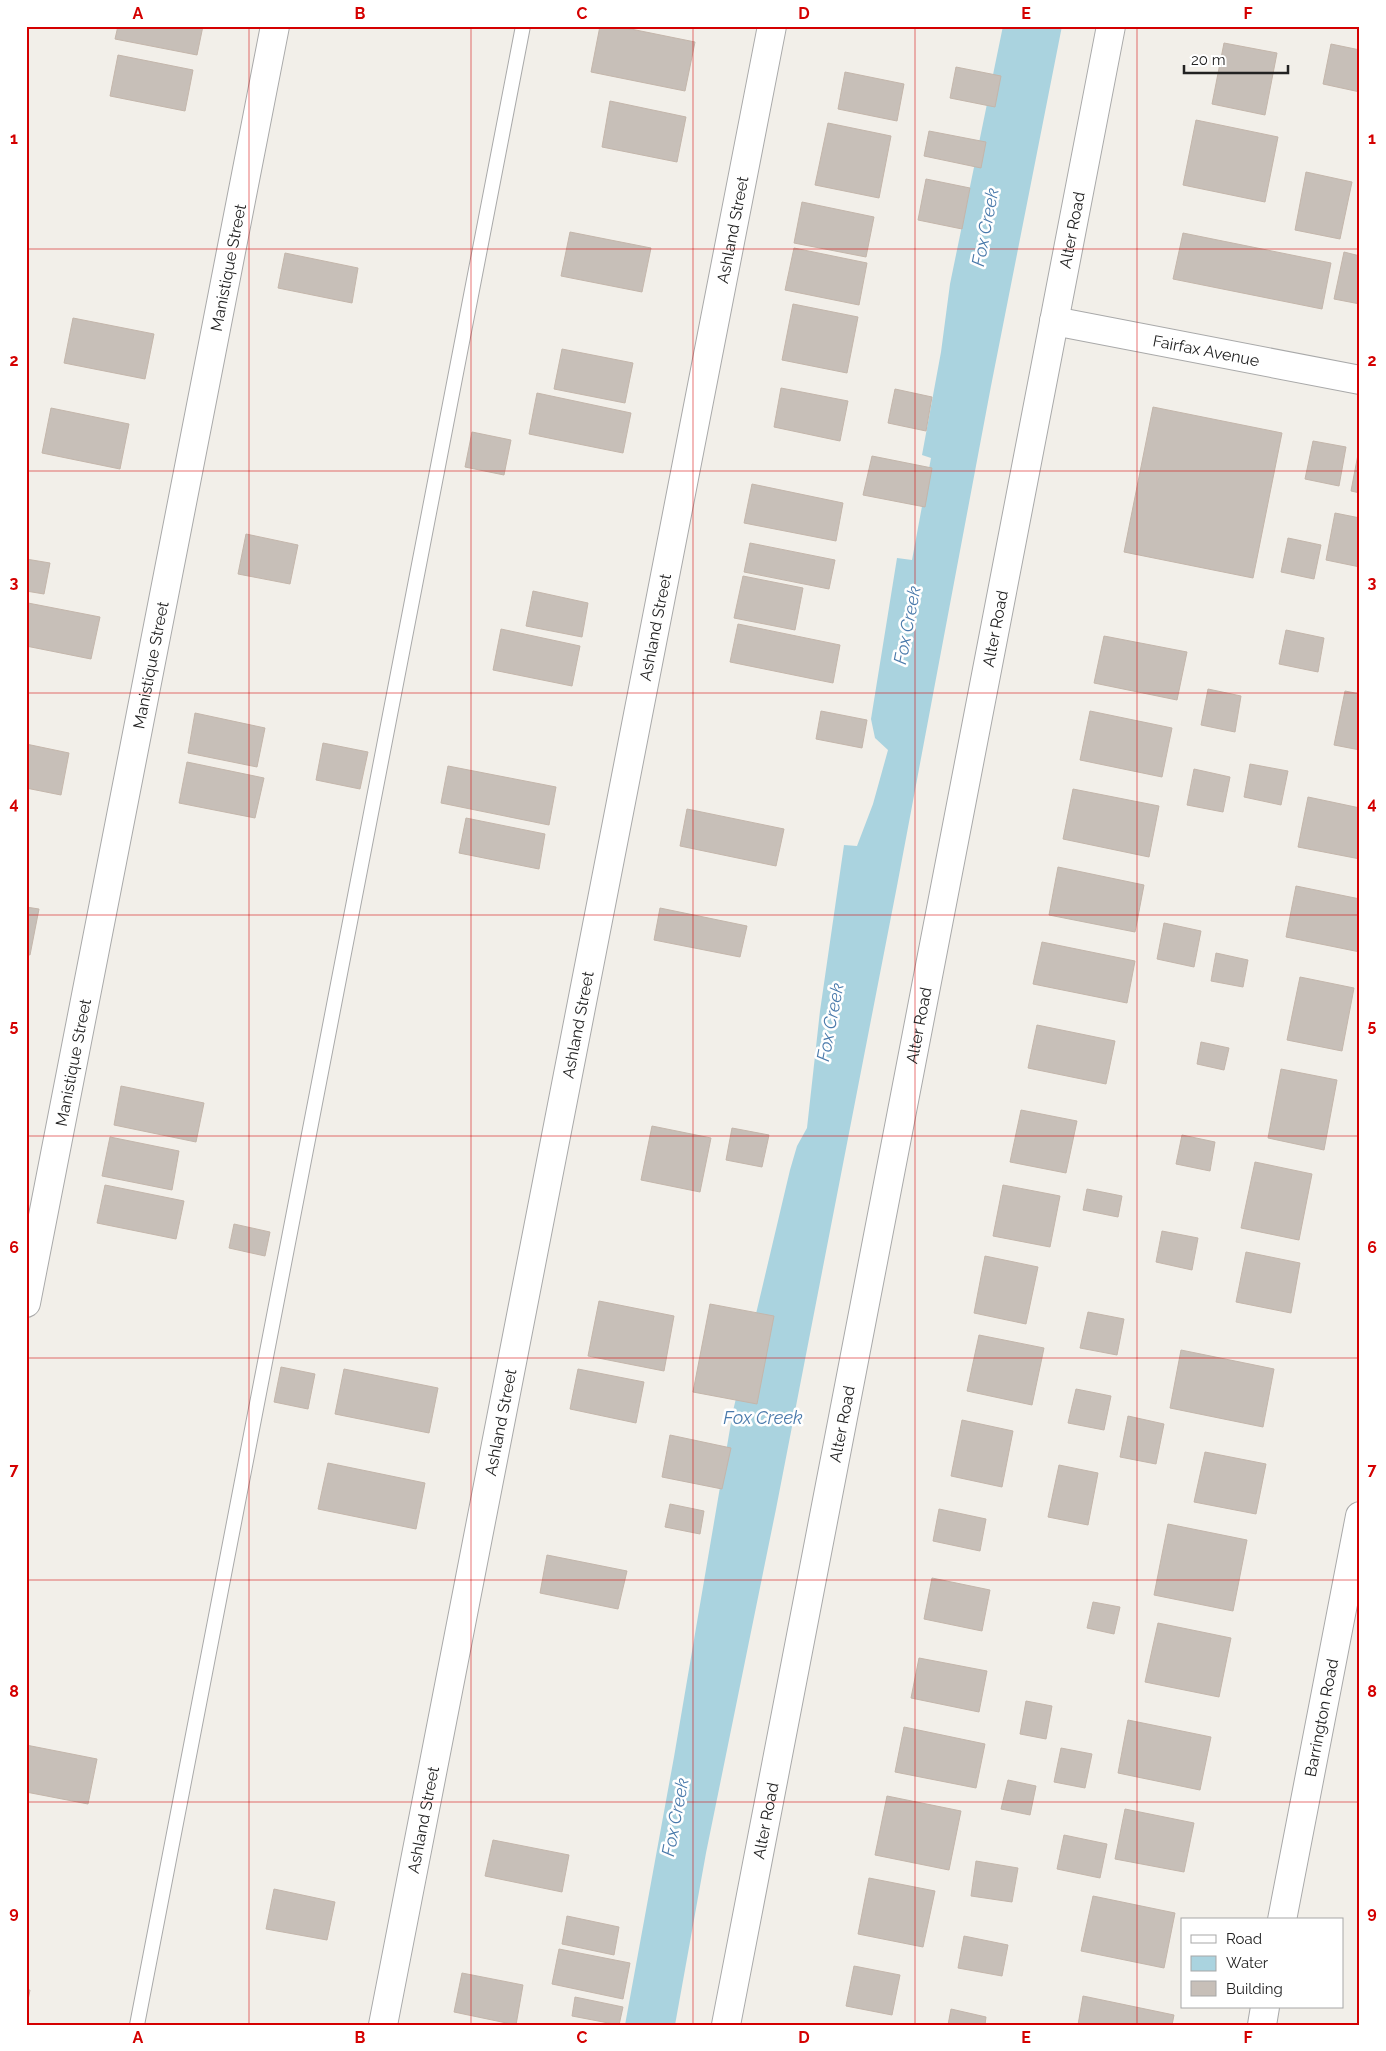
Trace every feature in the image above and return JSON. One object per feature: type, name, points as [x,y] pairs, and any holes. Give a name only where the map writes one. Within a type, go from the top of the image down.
[{"type":"street","name":"Manistique Street","points":[[26,1303],[275,26]]},
{"type":"street","name":"Ashland Street","points":[[383,2025],[772,26]]},
{"type":"street","name":"Alter Road","points":[[726,2025],[1111,26]]},
{"type":"street","name":"Fairfax Avenue","points":[[1054,321],[1360,380]]},
{"type":"street","name":"Barrington Road","points":[[1282,1918],[1360,1516]]},
{"type":"street","points":[[1262,2025],[1265,2008]]},
{"type":"lane","points":[[137,2025],[523,26]]},
{"type":"water","name":"Fox Creek","points":[[1003,26],[1062,26],[991,386],[897,886],[776,1509],[706,1853],[675,2025],[625,2025],[674,1757],[733,1411],[790,1170],[797,1146],[807,1128],[820,1011],[844,845],[857,846],[873,804],[888,750],[875,738],[871,719],[897,558],[912,560],[931,458],[922,455],[941,352],[950,284]]},
{"type":"building","points":[[118,26],[203,26],[197,55],[115,39]]},
{"type":"building","points":[[600,26],[616,26],[695,42],[685,91],[591,72]]},
{"type":"building","points":[[1224,43],[1277,53],[1265,115],[1212,104]]},
{"type":"building","points":[[1331,44],[1360,50],[1360,92],[1323,84]]},
{"type":"building","points":[[118,55],[193,70],[185,111],[110,96]]},
{"type":"building","points":[[956,67],[1001,76],[995,107],[950,98]]},
{"type":"building","points":[[845,72],[904,84],[897,121],[838,109]]},
{"type":"building","points":[[610,101],[686,117],[677,162],[602,147]]},
{"type":"building","points":[[1196,120],[1278,137],[1265,202],[1183,185]]},
{"type":"building","points":[[828,123],[891,136],[879,198],[815,185]]},
{"type":"building","points":[[929,131],[986,142],[981,168],[924,156]]},
{"type":"building","points":[[1306,172],[1352,182],[1340,239],[1295,230]]},
{"type":"building","points":[[926,179],[970,188],[962,229],[918,220]]},
{"type":"building","points":[[802,202],[874,217],[866,257],[794,243]]},
{"type":"building","points":[[570,232],[651,248],[642,292],[561,276]]},
{"type":"building","points":[[1183,233],[1331,263],[1322,309],[1173,279]]},
{"type":"building","points":[[794,248],[867,263],[859,305],[785,290]]},
{"type":"building","points":[[1344,252],[1360,256],[1360,304],[1334,299]]},
{"type":"building","points":[[285,253],[358,268],[352,303],[278,288]]},
{"type":"building","points":[[793,304],[858,317],[847,373],[782,360]]},
{"type":"building","points":[[73,318],[154,334],[145,379],[64,363]]},
{"type":"building","points":[[562,349],[633,363],[625,403],[554,389]]},
{"type":"building","points":[[781,388],[848,401],[840,441],[774,427]]},
{"type":"building","points":[[895,389],[932,397],[926,431],[888,423]]},
{"type":"building","points":[[537,393],[631,413],[623,453],[529,434]]},
{"type":"building","points":[[1153,407],[1282,433],[1253,578],[1124,552]]},
{"type":"building","points":[[51,408],[129,424],[120,469],[42,453]]},
{"type":"building","points":[[472,432],[511,440],[504,475],[465,467]]},
{"type":"building","points":[[1313,441],[1346,447],[1339,486],[1305,479]]},
{"type":"building","points":[[1360,444],[1360,493],[1351,491]]},
{"type":"building","points":[[872,456],[932,468],[925,507],[863,495]]},
{"type":"building","points":[[752,484],[843,503],[836,541],[744,523]]},
{"type":"building","points":[[1335,513],[1360,518],[1360,567],[1326,560]]},
{"type":"building","points":[[246,534],[298,545],[290,584],[238,574]]},
{"type":"building","points":[[1288,538],[1321,545],[1314,579],[1281,572]]},
{"type":"building","points":[[750,543],[835,560],[829,589],[744,572]]},
{"type":"building","points":[[26,559],[50,563],[44,594],[26,591]]},
{"type":"building","points":[[743,576],[803,588],[795,630],[734,618]]},
{"type":"building","points":[[533,591],[588,603],[582,637],[526,626]]},
{"type":"building","points":[[28,603],[100,617],[91,659],[26,646]]},
{"type":"building","points":[[738,624],[840,645],[833,683],[730,662]]},
{"type":"building","points":[[501,629],[580,646],[572,686],[493,670]]},
{"type":"building","points":[[1286,630],[1324,638],[1318,672],[1279,664]]},
{"type":"building","points":[[1104,636],[1187,652],[1177,700],[1094,683]]},
{"type":"building","points":[[1208,689],[1241,696],[1235,732],[1201,725]]},
{"type":"building","points":[[1345,691],[1360,694],[1360,750],[1334,745]]},
{"type":"building","points":[[821,711],[867,720],[862,748],[816,739]]},
{"type":"building","points":[[1090,711],[1172,728],[1162,777],[1080,760]]},
{"type":"building","points":[[195,713],[265,728],[257,767],[188,753]]},
{"type":"building","points":[[323,743],[368,752],[360,789],[316,780]]},
{"type":"building","points":[[26,744],[69,753],[61,795],[26,788]]},
{"type":"building","points":[[187,762],[264,778],[255,818],[179,803]]},
{"type":"building","points":[[1250,764],[1288,771],[1281,805],[1244,797]]},
{"type":"building","points":[[448,766],[556,787],[549,825],[441,803]]},
{"type":"building","points":[[1194,769],[1230,777],[1223,812],[1187,805]]},
{"type":"building","points":[[1073,789],[1159,806],[1149,857],[1063,839]]},
{"type":"building","points":[[1308,797],[1360,808],[1360,859],[1298,847]]},
{"type":"building","points":[[687,809],[784,829],[776,866],[680,846]]},
{"type":"building","points":[[466,818],[545,834],[539,869],[459,853]]},
{"type":"building","points":[[1058,867],[1144,885],[1135,932],[1049,915]]},
{"type":"building","points":[[1296,886],[1360,899],[1360,952],[1286,937]]},
{"type":"building","points":[[26,907],[39,909],[30,955],[26,954]]},
{"type":"building","points":[[660,908],[747,926],[740,957],[654,940]]},
{"type":"building","points":[[1164,923],[1201,931],[1194,967],[1157,959]]},
{"type":"building","points":[[1042,942],[1135,961],[1127,1003],[1033,984]]},
{"type":"building","points":[[1216,953],[1248,960],[1243,987],[1211,981]]},
{"type":"building","points":[[1300,977],[1354,988],[1342,1051],[1287,1040]]},
{"type":"building","points":[[1037,1025],[1115,1041],[1106,1084],[1028,1068]]},
{"type":"building","points":[[1201,1042],[1229,1048],[1224,1070],[1197,1064]]},
{"type":"building","points":[[1281,1069],[1337,1080],[1324,1150],[1268,1138]]},
{"type":"building","points":[[121,1086],[204,1103],[196,1142],[114,1125]]},
{"type":"building","points":[[1021,1110],[1077,1121],[1066,1173],[1010,1162]]},
{"type":"building","points":[[652,1126],[711,1138],[700,1192],[641,1180]]},
{"type":"building","points":[[732,1128],[769,1135],[762,1167],[726,1160]]},
{"type":"building","points":[[1182,1135],[1215,1142],[1210,1171],[1176,1164]]},
{"type":"building","points":[[110,1137],[179,1151],[172,1190],[102,1176]]},
{"type":"building","points":[[1255,1162],[1312,1174],[1299,1240],[1241,1228]]},
{"type":"building","points":[[105,1185],[184,1201],[176,1239],[97,1223]]},
{"type":"building","points":[[1003,1185],[1060,1196],[1050,1247],[993,1236]]},
{"type":"building","points":[[1087,1189],[1122,1196],[1118,1217],[1083,1210]]},
{"type":"building","points":[[234,1224],[270,1232],[265,1256],[229,1248]]},
{"type":"building","points":[[1162,1231],[1198,1238],[1192,1270],[1156,1262]]},
{"type":"building","points":[[1246,1252],[1300,1263],[1291,1313],[1236,1302]]},
{"type":"building","points":[[985,1256],[1038,1267],[1026,1324],[974,1313]]},
{"type":"building","points":[[599,1301],[674,1316],[664,1371],[588,1356]]},
{"type":"building","points":[[710,1304],[774,1316],[757,1404],[693,1392]]},
{"type":"building","points":[[1088,1312],[1124,1319],[1117,1355],[1080,1348]]},
{"type":"building","points":[[979,1335],[1044,1348],[1032,1405],[967,1391]]},
{"type":"building","points":[[1181,1350],[1274,1369],[1263,1427],[1170,1408]]},
{"type":"building","points":[[281,1367],[315,1374],[308,1409],[274,1402]]},
{"type":"building","points":[[344,1369],[438,1388],[429,1433],[335,1414]]},
{"type":"building","points":[[578,1369],[644,1382],[636,1423],[570,1409]]},
{"type":"building","points":[[1076,1389],[1111,1396],[1104,1430],[1068,1423]]},
{"type":"building","points":[[1128,1416],[1164,1424],[1156,1464],[1120,1457]]},
{"type":"building","points":[[962,1420],[1013,1431],[1002,1487],[951,1476]]},
{"type":"building","points":[[670,1435],[731,1448],[722,1489],[662,1477]]},
{"type":"building","points":[[1205,1452],[1266,1464],[1256,1514],[1194,1502]]},
{"type":"building","points":[[328,1463],[425,1483],[416,1529],[318,1509]]},
{"type":"building","points":[[1059,1465],[1098,1473],[1088,1525],[1048,1517]]},
{"type":"building","points":[[670,1504],[704,1511],[700,1534],[665,1527]]},
{"type":"building","points":[[939,1509],[986,1519],[980,1551],[933,1541]]},
{"type":"building","points":[[1168,1524],[1247,1540],[1233,1611],[1154,1595]]},
{"type":"building","points":[[547,1555],[627,1571],[618,1609],[540,1593]]},
{"type":"building","points":[[932,1578],[990,1590],[982,1631],[924,1619]]},
{"type":"building","points":[[1093,1602],[1120,1607],[1114,1634],[1087,1628]]},
{"type":"building","points":[[1158,1623],[1231,1638],[1219,1697],[1145,1682]]},
{"type":"building","points":[[919,1658],[987,1671],[979,1712],[911,1698]]},
{"type":"building","points":[[1026,1701],[1052,1706],[1046,1739],[1020,1734]]},
{"type":"building","points":[[1128,1720],[1211,1737],[1200,1790],[1118,1773]]},
{"type":"building","points":[[904,1727],[985,1744],[976,1788],[895,1772]]},
{"type":"building","points":[[26,1745],[97,1759],[88,1804],[26,1792]]},
{"type":"building","points":[[1061,1748],[1092,1754],[1085,1788],[1054,1782]]},
{"type":"building","points":[[1008,1780],[1036,1786],[1030,1815],[1001,1809]]},
{"type":"building","points":[[887,1796],[961,1811],[949,1870],[875,1855]]},
{"type":"building","points":[[1125,1809],[1194,1823],[1184,1872],[1115,1859]]},
{"type":"building","points":[[1064,1835],[1107,1844],[1100,1878],[1057,1869]]},
{"type":"building","points":[[493,1840],[569,1855],[562,1892],[485,1876]]},
{"type":"building","points":[[976,1861],[1018,1868],[1012,1902],[971,1896]]},
{"type":"building","points":[[869,1878],[935,1891],[923,1947],[858,1934]]},
{"type":"building","points":[[274,1889],[335,1902],[327,1940],[266,1929]]},
{"type":"building","points":[[1093,1896],[1175,1913],[1164,1968],[1081,1951]]},
{"type":"building","points":[[567,1916],[619,1927],[614,1955],[562,1944]]},
{"type":"building","points":[[964,1936],[1008,1945],[1002,1976],[958,1968]]},
{"type":"building","points":[[559,1949],[630,1963],[623,1999],[552,1984]]},
{"type":"building","points":[[854,1966],[900,1975],[892,2015],[846,2006]]},
{"type":"building","points":[[462,1973],[523,1985],[516,2025],[454,2012]]},
{"type":"building","points":[[26,1990],[30,1990],[26,2010]]},
{"type":"building","points":[[1083,1996],[1174,2015],[1172,2025],[1078,2025]]},
{"type":"building","points":[[575,1997],[623,2007],[619,2025],[572,2016]]},
{"type":"building","points":[[951,2009],[986,2017],[985,2025],[948,2025]]}]
